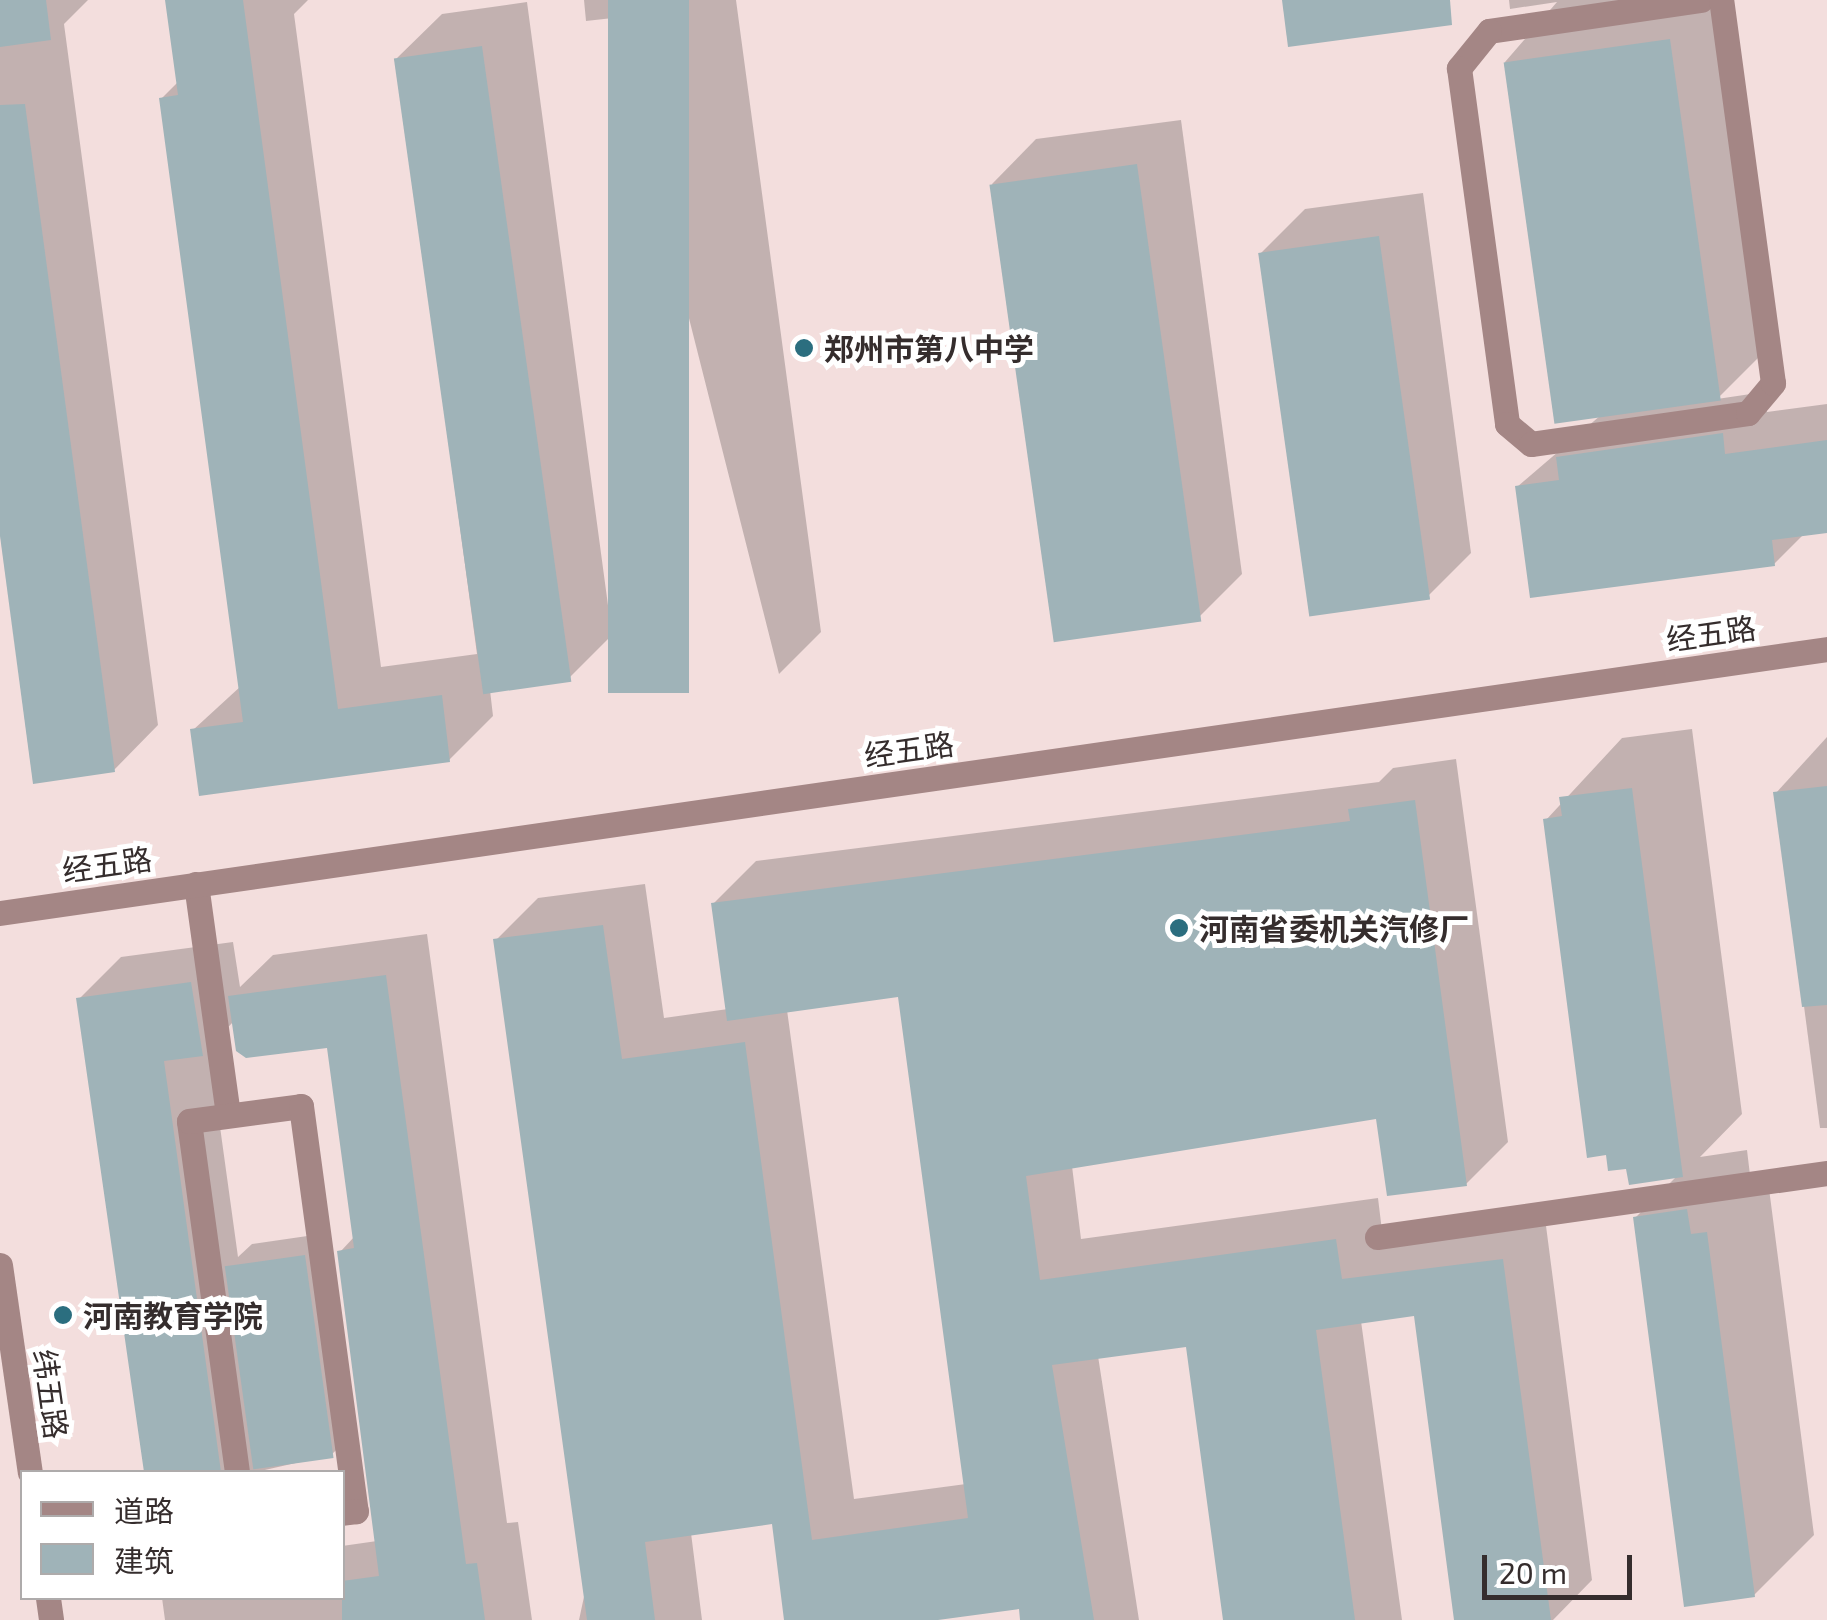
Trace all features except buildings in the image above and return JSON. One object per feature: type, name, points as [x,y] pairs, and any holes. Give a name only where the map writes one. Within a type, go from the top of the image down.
[{"type":"street","points":[[1701,0],[1488,31],[1460,68],[1507,424],[1532,444],[1748,413],[1773,383],[1721,0]]},
{"type":"street","name":"经五路","points":[[0,913],[1827,649]]},
{"type":"street","points":[[196,884],[228,1115]]},
{"type":"street","points":[[237,1470],[189,1120],[301,1106],[356,1511],[345,1513]]},
{"type":"street","points":[[1377,1237],[1827,1174]]},
{"type":"street","name":"纬五路","points":[[0,1265],[30,1470]]},
{"type":"place","name":"郑州市第八中学","points":[[804,348]]},
{"type":"place","name":"河南省委机关汽修厂","points":[[1179,928]]},
{"type":"place","name":"河南教育学院","points":[[63,1315]]}]
